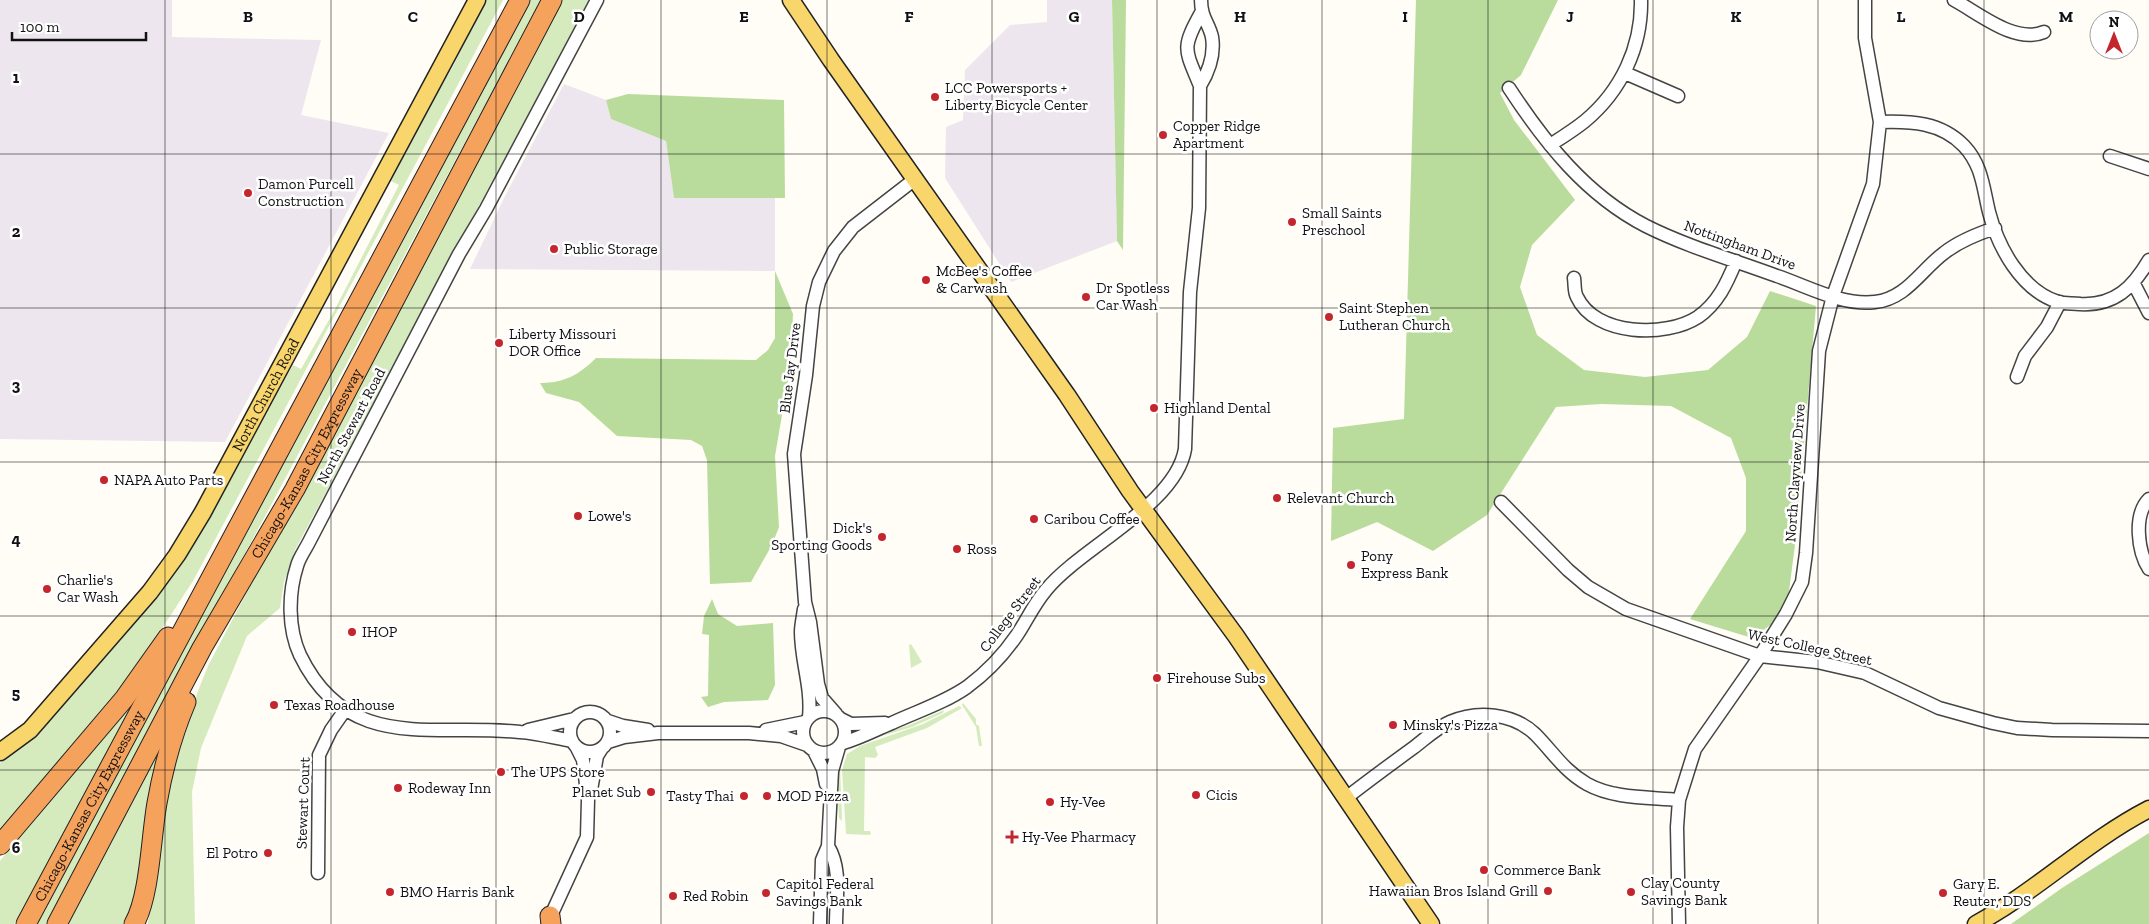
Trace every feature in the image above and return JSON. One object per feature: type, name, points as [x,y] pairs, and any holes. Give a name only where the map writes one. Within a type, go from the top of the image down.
[{"type":"highway","name":"Chicago-Kansas City Expressway","points":[[26,924],[520,0]]},
{"type":"highway","name":"Chicago-Kansas City Expressway","points":[[57,924],[202,648],[294,489],[552,0]]},
{"type":"highway","points":[[0,845],[124,699],[166,639],[198,601]]},
{"type":"highway","points":[[138,920],[163,775],[178,721],[195,678],[202,648]]},
{"type":"main road","name":"North Church Road","points":[[0,752],[30,730],[150,592],[177,555],[212,496],[477,0]]},
{"type":"main road","points":[[791,0],[1067,395],[1130,492],[1236,636],[1431,924]]},
{"type":"main road","points":[[1976,924],[2012,902],[2104,836],[2149,809]]},
{"type":"main road","points":[[1417,904],[1420,924]]},
{"type":"street","name":"North Stewart Road","points":[[574,744],[520,732],[408,730],[388,728],[365,721],[345,710],[320,687],[309,673],[298,649],[292,628],[290,604],[297,566],[459,254],[486,209],[597,0]]},
{"type":"street","points":[[1550,146],[1592,115],[1625,72],[1638,34],[1641,0]]},
{"type":"street","name":"North Clayview Drive","points":[[1679,924],[1676,832],[1679,800],[1695,749],[1760,656],[1786,614],[1802,582],[1806,553],[1819,351],[1833,296],[1873,184],[1880,122],[1865,38],[1865,0]]},
{"type":"street","points":[[1954,0],[2018,35],[2032,36],[2044,32]]},
{"type":"street","points":[[1200,86],[1209,71],[1212,57],[1212,36],[1201,6]]},
{"type":"street","points":[[1200,86],[1188,57],[1187,42],[1201,6]]},
{"type":"street","points":[[1625,72],[1678,96]]},
{"type":"street","name":"College Street","points":[[841,745],[892,722],[930,709],[967,687],[995,662],[1047,589],[1088,552],[1144,509],[1174,478],[1183,460],[1185,450],[1190,292],[1199,208],[1200,86]]},
{"type":"street","name":"Nottingham Drive","points":[[1510,88],[1550,146],[1593,190],[1627,215],[1668,236],[1833,296],[1858,302],[1874,302],[1889,299],[1904,292],[1944,252],[1968,238],[1995,228]]},
{"type":"street","points":[[1880,122],[1911,121],[1928,125],[1941,129],[1964,145],[1978,166],[1984,183],[1989,211],[2008,256],[2027,283],[2040,292],[2060,302],[2089,304],[2101,302],[2119,295],[2134,284],[2149,260]]},
{"type":"street","points":[[2110,156],[2149,169]]},
{"type":"street","name":"Blue Jay Drive","points":[[839,717],[822,698],[818,684],[810,622],[805,602],[794,454],[806,375],[813,306],[820,282],[834,251],[853,227],[915,179]]},
{"type":"street","points":[[1574,278],[1576,296],[1582,305],[1600,319],[1625,328],[1658,330],[1684,324],[1706,310],[1724,290],[1736,261]]},
{"type":"street","points":[[2134,284],[2149,313]]},
{"type":"street","points":[[2017,377],[2025,356],[2047,327],[2060,302]]},
{"type":"street","points":[[2149,499],[2140,516],[2142,556],[2149,569]]},
{"type":"street","name":"West College Street","points":[[1501,502],[1568,570],[1603,596],[1626,609],[1760,656],[1814,661],[1865,673],[1939,708],[2017,728],[2078,731],[2149,731]]},
{"type":"street","name":"Blue Jay Drive","points":[[805,602],[801,632],[809,680],[810,703],[807,720]]},
{"type":"street","name":"Stewart Court","points":[[318,874],[319,755],[331,730],[345,710]]},
{"type":"street","points":[[749,733],[807,720],[822,711],[839,717],[845,731],[832,771],[828,846],[822,860],[820,924]]},
{"type":"street","points":[[549,922],[587,837],[588,800],[583,760],[569,730],[574,719],[582,712],[596,712],[608,721],[658,733]]},
{"type":"street","points":[[1346,798],[1440,727],[1460,718],[1482,715],[1505,718],[1526,727],[1535,734],[1566,770],[1600,790],[1626,795],[1679,800]]},
{"type":"street","name":"College Street","points":[[839,717],[851,724],[892,722]]},
{"type":"street","name":"North Stewart Road","points":[[520,732],[574,719]]},
{"type":"street","points":[[807,720],[803,734],[823,768],[830,799]]},
{"type":"street","points":[[588,800],[597,756],[605,745],[610,732],[608,721]]},
{"type":"street","points":[[574,744],[580,750],[592,752],[624,736],[658,733],[749,733],[781,736],[827,753],[841,745]]},
{"type":"street","points":[[828,846],[835,858],[837,875],[836,924]]},
{"type":"shaded area","points":[[0,0],[172,0],[172,37],[321,40],[301,115],[389,133],[225,442],[0,439]]},
{"type":"shaded area","points":[[1047,0],[1112,0],[1117,241],[1011,282],[945,178],[946,127],[963,120],[965,70],[1010,25],[1047,22]]},
{"type":"shaded area","points":[[564,84],[606,100],[611,119],[666,141],[674,198],[775,198],[775,271],[470,269],[505,196]]},
{"type":"green space","points":[[486,0],[503,0],[193,581],[125,685],[0,832],[0,763],[37,735],[126,631],[251,437],[293,365],[301,369],[334,311],[399,185],[387,179],[452,68]]},
{"type":"green space","points":[[527,0],[541,0],[47,924],[33,924]]},
{"type":"green space","points":[[560,0],[589,0],[295,550],[284,582],[280,608],[247,636],[201,748],[192,792],[195,924],[148,924],[156,858],[168,792],[196,695],[209,664]]},
{"type":"green space","points":[[1112,0],[1126,0],[1123,250],[1117,241]]},
{"type":"green space","points":[[1416,0],[1558,0],[1521,75],[1500,93],[1514,120],[1575,200],[1532,245],[1520,287],[1537,335],[1584,370],[1645,377],[1708,370],[1747,337],[1770,291],[1816,306],[1795,545],[1786,614],[1752,638],[1690,619],[1746,531],[1746,478],[1731,438],[1671,406],[1601,404],[1556,407],[1487,515],[1433,551],[1377,522],[1331,541],[1333,428],[1404,419]]},
{"type":"green space","points":[[628,94],[784,100],[785,198],[674,198],[666,141],[611,119],[606,100]]},
{"type":"green space","points":[[775,271],[793,314],[790,368],[775,456],[779,527],[772,545],[751,582],[710,584],[707,460],[702,446],[691,440],[617,436],[579,402],[546,393],[540,383],[549,383],[571,377],[596,358],[756,360],[768,350],[775,338]]},
{"type":"green space","points":[[712,599],[718,614],[737,626],[773,623],[775,685],[768,700],[724,702],[708,707],[701,697],[708,696],[709,635],[702,634],[704,616]]},
{"type":"green space","points":[[911,644],[922,662],[911,668],[909,645]]},
{"type":"green space","points":[[136,692],[138,692],[133,705],[14,924],[0,924],[0,861]]},
{"type":"green space","points":[[963,703],[976,719],[982,746],[979,746],[976,727],[962,705]]},
{"type":"green space","points":[[959,706],[962,708],[927,728],[875,747],[878,755],[875,758],[865,757],[864,831],[870,831],[871,834],[846,834],[842,770],[847,754],[860,746],[923,724]]},
{"type":"green space","points":[[944,710],[943,713],[912,727],[878,737],[881,734],[909,725]]},
{"type":"green space","points":[[166,737],[130,914],[123,924],[67,924]]},
{"type":"green space","points":[[840,765],[842,821],[839,818],[837,767]]},
{"type":"green space","points":[[2149,833],[2149,924],[2011,924],[2062,888]]},
{"type":"place","name":"LCC Powersports + Liberty Bicycle Center","points":[[935,97]]},
{"type":"place","name":"Copper Ridge Apartment","points":[[1163,135]]},
{"type":"place","name":"Damon Purcell Construction","points":[[248,193]]},
{"type":"place","name":"Small Saints Preschool","points":[[1292,222]]},
{"type":"place","name":"Public Storage","points":[[554,249]]},
{"type":"place","name":"McBee's Coffee & Carwash","points":[[926,280]]},
{"type":"place","name":"Dr Spotless Car Wash","points":[[1086,297]]},
{"type":"place","name":"Saint Stephen Lutheran Church","points":[[1329,317]]},
{"type":"place","name":"Liberty Missouri DOR Office","points":[[499,343]]},
{"type":"place","name":"Highland Dental","points":[[1154,408]]},
{"type":"place","name":"NAPA Auto Parts","points":[[104,480]]},
{"type":"place","name":"Relevant Church","points":[[1277,498]]},
{"type":"place","name":"Lowe's","points":[[578,516]]},
{"type":"place","name":"Caribou Coffee","points":[[1034,519]]},
{"type":"place","name":"Dick's Sporting Goods","points":[[882,537]]},
{"type":"place","name":"Ross","points":[[957,549]]},
{"type":"place","name":"Pony Express Bank","points":[[1351,565]]},
{"type":"place","name":"Charlie's Car Wash","points":[[47,589]]},
{"type":"place","name":"IHOP","points":[[352,632]]},
{"type":"place","name":"Firehouse Subs","points":[[1157,678]]},
{"type":"place","name":"Texas Roadhouse","points":[[274,705]]},
{"type":"place","name":"Minsky's Pizza","points":[[1393,725]]},
{"type":"place","name":"The UPS Store","points":[[501,772]]},
{"type":"place","name":"Rodeway Inn","points":[[398,788]]},
{"type":"place","name":"Planet Sub","points":[[651,792]]},
{"type":"place","name":"Cicis","points":[[1196,795]]},
{"type":"place","name":"Tasty Thai","points":[[744,796]]},
{"type":"place","name":"MOD Pizza","points":[[767,796]]},
{"type":"place","name":"Hy-Vee","points":[[1050,802]]},
{"type":"place","name":"Hy-Vee Pharmacy","points":[[1012,837]]},
{"type":"place","name":"El Potro","points":[[268,853]]},
{"type":"place","name":"Commerce Bank","points":[[1484,870]]},
{"type":"place","name":"Hawaiian Bros Island Grill","points":[[1548,891]]},
{"type":"place","name":"BMO Harris Bank","points":[[390,892]]},
{"type":"place","name":"Clay County Savings Bank","points":[[1631,892]]},
{"type":"place","name":"Capitol Federal Savings Bank","points":[[766,893]]},
{"type":"place","name":"Gary E. Reuter, DDS","points":[[1943,893]]},
{"type":"place","name":"Red Robin","points":[[673,896]]}]
